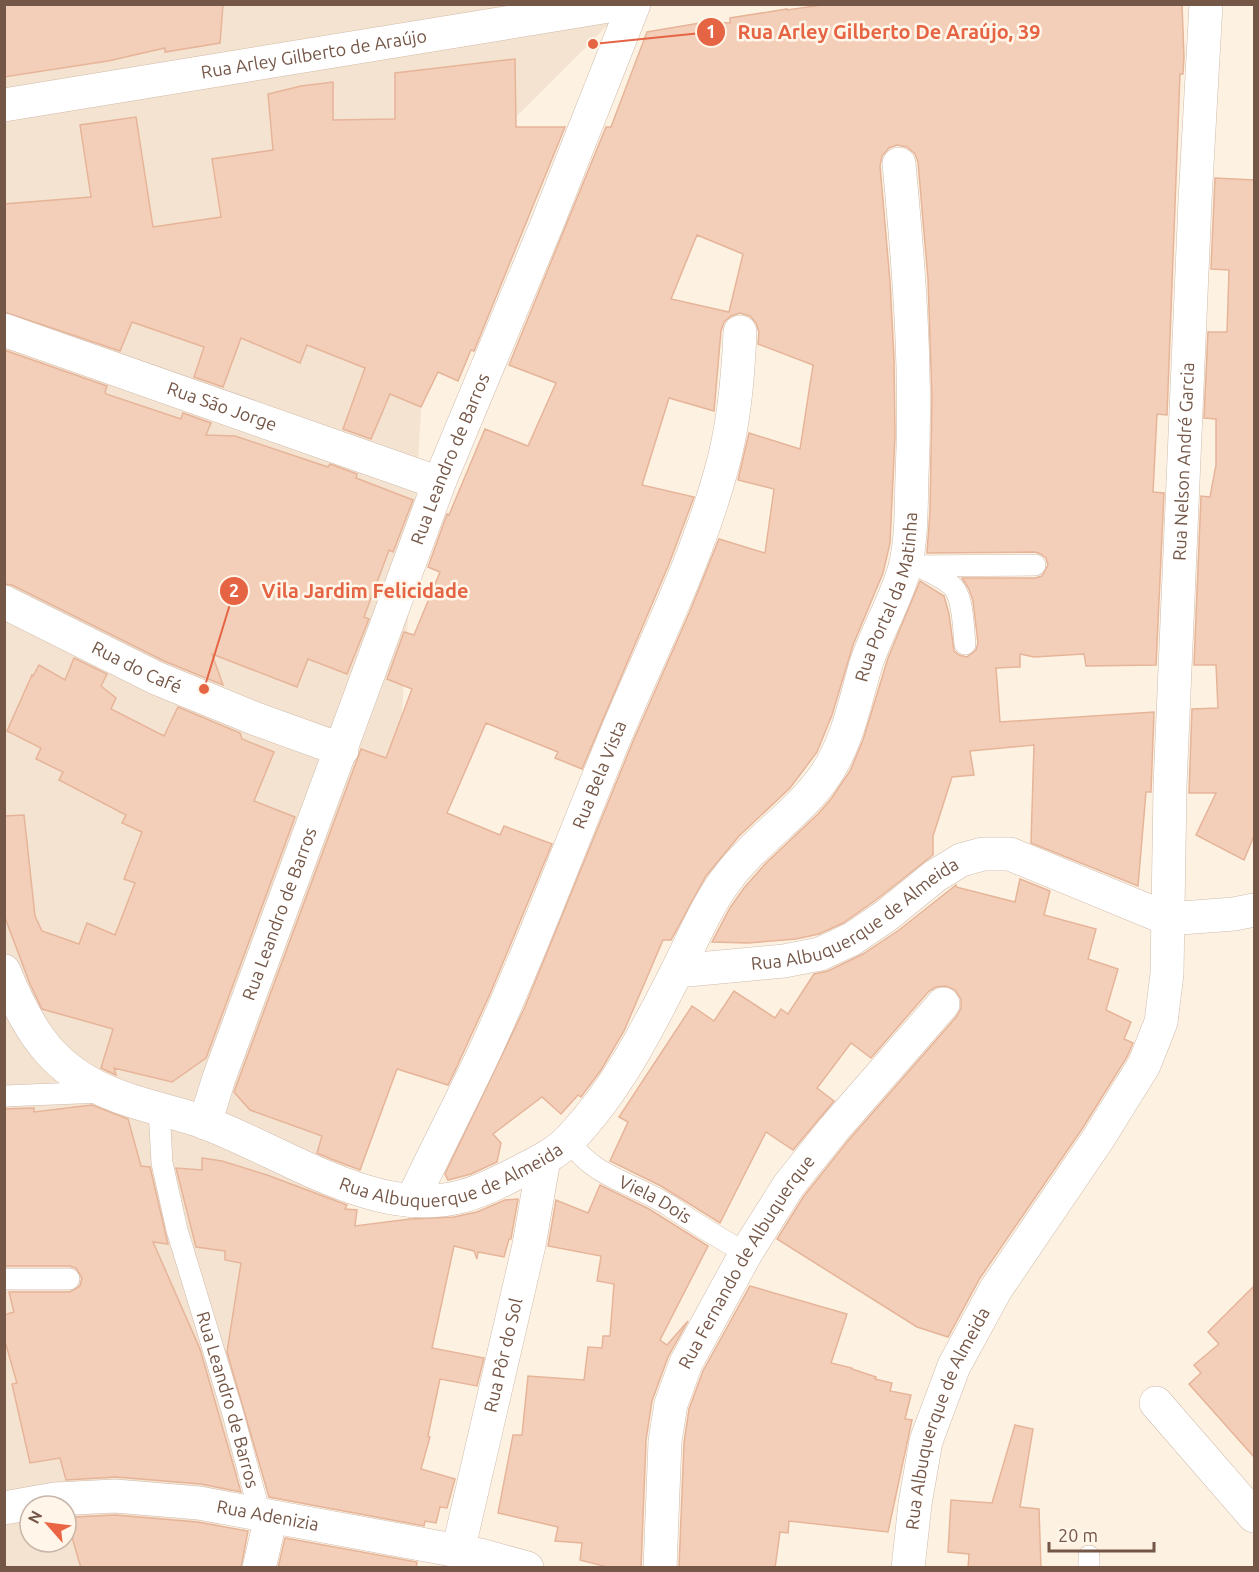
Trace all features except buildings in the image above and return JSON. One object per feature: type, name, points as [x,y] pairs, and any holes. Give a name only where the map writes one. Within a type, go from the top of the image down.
[{"type":"street","name":"Rua Arley Gilberto de Araújo","points":[[4,105],[621,4]]},
{"type":"street","name":"Rua Leandro de Barros","points":[[205,1123],[219,1078],[440,483],[547,224],[634,4]]},
{"type":"street","name":"Rua Nelson André Garcia","points":[[1168,919],[1170,786],[1194,225],[1206,4]]},
{"type":"street","name":"Rua Portal da Matinha","points":[[677,971],[705,913],[729,875],[765,837],[807,799],[827,773],[844,739],[867,662],[911,566],[914,350],[899,164]]},
{"type":"street","name":"Rua São Jorge","points":[[4,330],[440,483]]},
{"type":"street","name":"Rua Bela Vista","points":[[412,1201],[490,1041],[524,963],[616,733],[701,537],[722,470],[732,424],[740,332]]},
{"type":"street","name":"Rua do Café","points":[[4,602],[156,678],[256,719],[342,750]]},
{"type":"street","name":"Rua Albuquerque de Almeida","points":[[4,971],[37,1038],[64,1066],[105,1092],[205,1123],[318,1174],[366,1192],[412,1201],[430,1201],[463,1197],[497,1183],[557,1150],[612,1088],[646,1033],[677,971],[784,961],[820,954],[852,939],[870,927],[935,876],[961,860],[983,854],[1010,854],[1168,919],[1167,975],[1161,1022],[1144,1065],[1098,1139],[996,1289],[954,1366],[926,1441],[915,1504],[908,1568]]},
{"type":"street","points":[[1168,919],[1234,914],[1254,910]]},
{"type":"street","name":"Rua Fernando de Albuquerque","points":[[660,1568],[664,1441],[671,1404],[686,1363],[746,1253],[789,1185],[833,1130],[943,1004]]},
{"type":"street","name":"Rua Pôr do Sol","points":[[458,1551],[529,1245],[557,1150]]},
{"type":"street","points":[[1156,1403],[1254,1516]]},
{"type":"street","name":"Rua Adenizia","points":[[4,1508],[55,1500],[115,1496],[199,1503],[458,1551],[527,1568]]},
{"type":"street","points":[[259,1568],[265,1515]]},
{"type":"lane","points":[[911,566],[1035,566]]},
{"type":"lane","points":[[911,566],[951,584],[956,590],[960,598],[965,644]]},
{"type":"lane","points":[[4,1096],[105,1092]]},
{"type":"lane","name":"Rua Leandro de Barros","points":[[159,1109],[162,1163],[177,1230],[265,1515]]},
{"type":"lane","name":"Viela Dois","points":[[557,1150],[576,1152],[587,1163],[605,1174],[668,1206],[746,1253]]},
{"type":"lane","points":[[4,1279],[69,1279]]},
{"type":"shaded area","points":[[5,5],[628,5],[503,130],[428,301],[379,1078],[205,1567],[5,1568]]},
{"type":"place","name":"Rua Arley Gilberto De Araújo, 39","points":[[593,44]]},
{"type":"place","name":"Vila Jardim Felicidade","points":[[204,689]]}]
